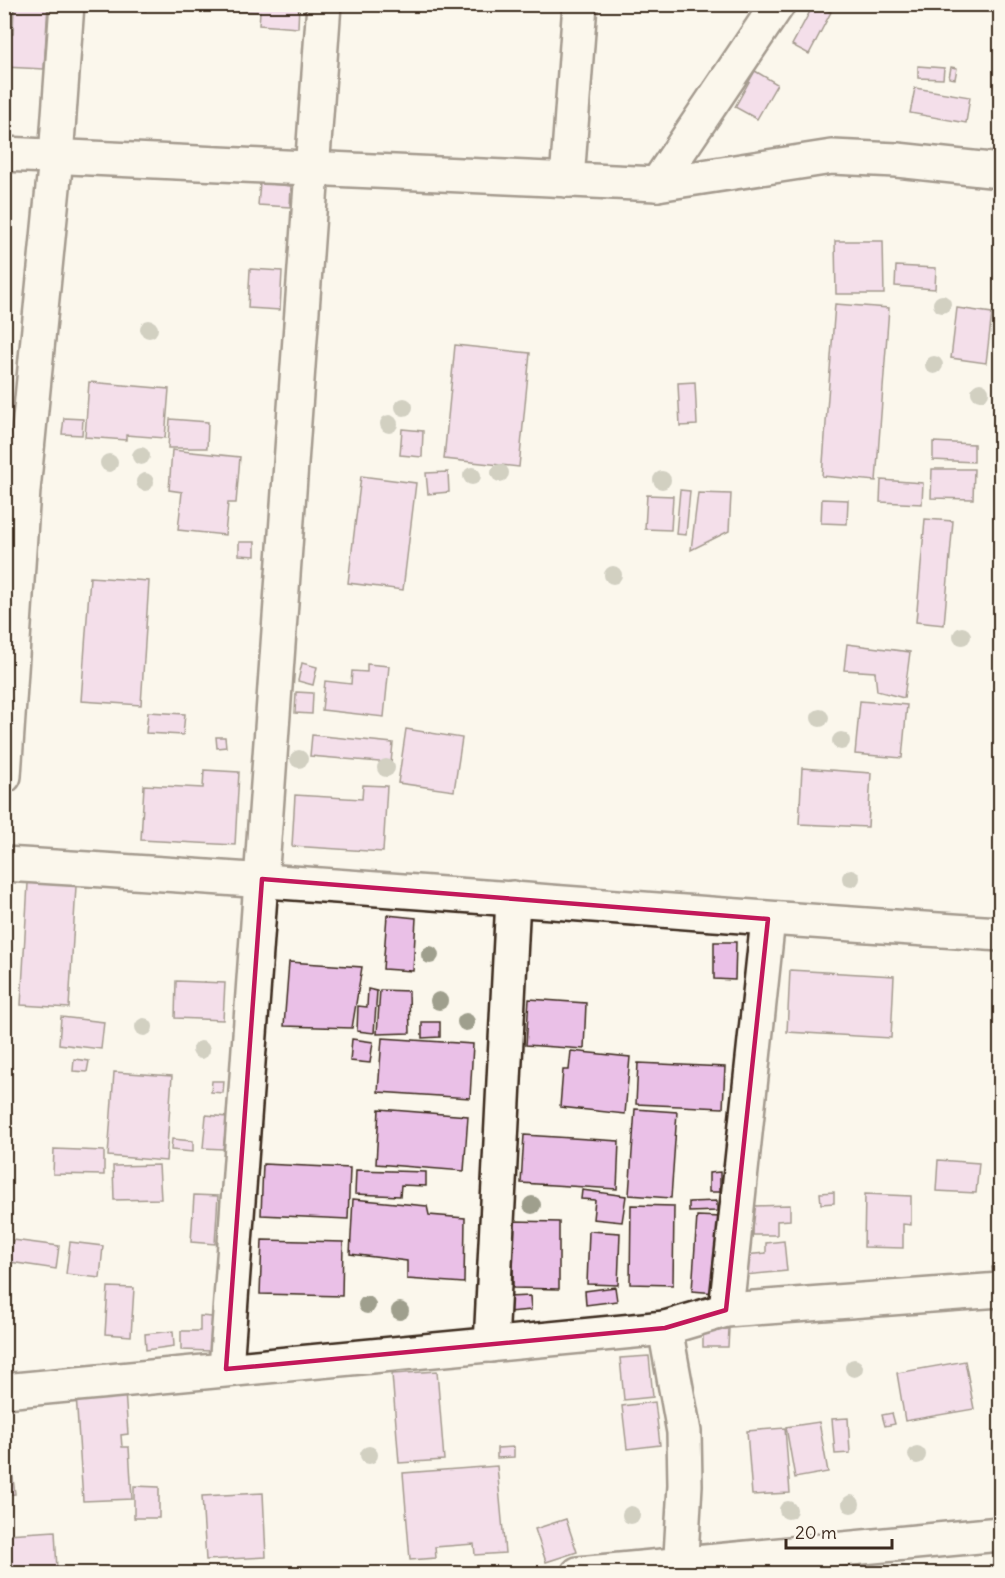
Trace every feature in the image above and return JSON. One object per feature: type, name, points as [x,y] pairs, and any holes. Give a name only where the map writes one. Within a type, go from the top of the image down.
[{"type":"street","points":[[4,776],[23,490],[56,157],[67,4]]},
{"type":"street","points":[[226,1369],[324,4]]},
{"type":"street","points":[[567,180],[580,4]]},
{"type":"street","points":[[657,184],[778,4]]},
{"type":"street","points":[[4,154],[657,184],[832,157],[999,168]]},
{"type":"street","points":[[4,864],[262,879],[768,919],[1000,934]]},
{"type":"street","points":[[491,1345],[513,898]]},
{"type":"street","points":[[726,1310],[768,919]]},
{"type":"street","points":[[4,1391],[665,1328],[726,1310],[1000,1290]]},
{"type":"street","points":[[665,1328],[684,1432],[685,1485],[679,1568]]},
{"type":"street","points":[[578,1574],[679,1568],[1000,1534]]},
{"type":"highlighted area","points":[[262,879],[768,919],[726,1310],[665,1328],[226,1369]]},
{"type":"building","points":[[14,4],[48,4],[44,69],[4,67],[5,34],[13,34]]},
{"type":"building","points":[[118,4],[146,4],[146,11],[118,10]]},
{"type":"building","points":[[207,4],[299,4],[298,28],[259,25],[260,12],[207,9]]},
{"type":"building","points":[[814,4],[831,12],[809,54],[792,45]]},
{"type":"building","points":[[918,66],[944,68],[943,79],[918,78]]},
{"type":"building","points":[[951,67],[957,68],[955,79],[949,78]]},
{"type":"building","points":[[755,71],[777,84],[757,119],[735,107]]},
{"type":"building","points":[[915,88],[970,97],[966,123],[910,113]]},
{"type":"building","points":[[260,183],[291,186],[290,207],[258,205]]},
{"type":"building","points":[[835,241],[883,241],[884,294],[836,294]]},
{"type":"building","points":[[896,266],[936,268],[935,289],[895,286]]},
{"type":"building","points":[[250,269],[282,271],[280,310],[248,308]]},
{"type":"building","points":[[835,304],[889,308],[876,481],[822,476]]},
{"type":"building","points":[[957,308],[992,313],[986,363],[951,358]]},
{"type":"building","points":[[455,345],[530,353],[519,467],[444,459]]},
{"type":"building","points":[[89,382],[169,389],[165,438],[126,435],[126,440],[85,437]]},
{"type":"building","points":[[695,382],[697,425],[680,426],[678,383]]},
{"type":"building","points":[[64,418],[83,419],[82,435],[62,434]]},
{"type":"building","points":[[170,419],[208,422],[207,448],[168,448]]},
{"type":"building","points":[[402,429],[423,431],[422,457],[400,455]]},
{"type":"building","points":[[933,442],[974,444],[974,462],[933,460]]},
{"type":"building","points":[[172,450],[240,457],[236,503],[228,503],[225,535],[178,530],[182,492],[169,490]]},
{"type":"building","points":[[932,469],[974,469],[973,499],[931,498]]},
{"type":"building","points":[[448,472],[449,492],[428,494],[426,473]]},
{"type":"building","points":[[361,476],[416,483],[403,590],[348,583]]},
{"type":"building","points":[[881,480],[923,483],[922,504],[880,502]]},
{"type":"building","points":[[680,490],[690,491],[686,535],[676,534]]},
{"type":"building","points":[[698,493],[731,494],[729,531],[691,550]]},
{"type":"building","points":[[647,495],[673,496],[671,530],[645,529]]},
{"type":"building","points":[[822,499],[848,500],[847,524],[821,523]]},
{"type":"building","points":[[925,519],[953,521],[944,625],[916,622]]},
{"type":"building","points":[[239,542],[255,542],[255,556],[239,555]]},
{"type":"building","points":[[90,577],[149,581],[141,705],[81,701]]},
{"type":"building","points":[[847,644],[910,652],[904,698],[877,691],[875,672],[844,670]]},
{"type":"building","points":[[302,663],[317,667],[313,685],[298,681]]},
{"type":"building","points":[[367,664],[389,666],[384,717],[322,710],[325,681],[351,684],[352,671],[367,672]]},
{"type":"building","points":[[296,692],[313,693],[312,714],[295,713]]},
{"type":"building","points":[[860,701],[907,705],[902,758],[855,754]]},
{"type":"building","points":[[148,712],[185,714],[183,735],[146,733]]},
{"type":"building","points":[[406,729],[462,738],[454,791],[398,783]]},
{"type":"building","points":[[312,735],[393,743],[391,763],[310,756]]},
{"type":"building","points":[[216,737],[225,737],[226,747],[217,748]]},
{"type":"building","points":[[802,768],[871,773],[868,827],[799,824]]},
{"type":"building","points":[[204,770],[239,772],[235,845],[141,840],[144,785],[203,788]]},
{"type":"building","points":[[363,785],[387,786],[383,852],[292,846],[295,795],[362,799]]},
{"type":"building","points":[[28,883],[76,886],[69,1008],[21,1005]]},
{"type":"building","points":[[387,915],[416,918],[413,971],[383,969]]},
{"type":"building","points":[[714,942],[736,942],[735,980],[714,979]]},
{"type":"building","points":[[289,962],[362,967],[352,1028],[284,1026]]},
{"type":"building","points":[[790,970],[894,976],[891,1038],[787,1032]]},
{"type":"building","points":[[176,981],[225,983],[223,1020],[175,1018]]},
{"type":"building","points":[[368,989],[377,991],[374,1033],[357,1031],[358,1006],[367,1007]]},
{"type":"building","points":[[380,990],[409,991],[410,1033],[377,1034]]},
{"type":"building","points":[[529,999],[586,1003],[584,1049],[526,1045]]},
{"type":"building","points":[[61,1017],[104,1022],[101,1049],[59,1044]]},
{"type":"building","points":[[422,1022],[440,1022],[440,1037],[422,1038]]},
{"type":"building","points":[[382,1038],[473,1044],[470,1098],[378,1092]]},
{"type":"building","points":[[352,1039],[373,1042],[370,1063],[350,1061]]},
{"type":"building","points":[[571,1051],[630,1057],[625,1114],[560,1107],[563,1070],[569,1070]]},
{"type":"building","points":[[74,1059],[89,1061],[87,1072],[73,1071]]},
{"type":"building","points":[[638,1063],[725,1067],[723,1108],[636,1104]]},
{"type":"building","points":[[114,1072],[172,1076],[166,1161],[108,1156]]},
{"type":"building","points":[[212,1081],[224,1081],[223,1093],[211,1092]]},
{"type":"building","points":[[379,1109],[468,1116],[464,1171],[376,1164]]},
{"type":"building","points":[[635,1109],[677,1112],[671,1198],[629,1195]]},
{"type":"building","points":[[206,1115],[227,1117],[223,1149],[203,1148]]},
{"type":"building","points":[[524,1135],[619,1141],[617,1189],[521,1183]]},
{"type":"building","points":[[172,1139],[193,1141],[193,1152],[171,1150]]},
{"type":"building","points":[[54,1149],[104,1151],[104,1175],[53,1174]]},
{"type":"building","points":[[938,1160],[979,1163],[976,1193],[936,1191]]},
{"type":"building","points":[[263,1164],[350,1168],[348,1219],[261,1215]]},
{"type":"building","points":[[159,1165],[161,1199],[114,1200],[113,1166]]},
{"type":"building","points":[[356,1170],[426,1172],[426,1186],[401,1185],[400,1196],[355,1194]]},
{"type":"building","points":[[720,1172],[720,1192],[709,1192],[709,1173]]},
{"type":"building","points":[[582,1190],[626,1196],[622,1222],[593,1219],[595,1200],[581,1199]]},
{"type":"building","points":[[834,1192],[834,1203],[821,1204],[820,1193]]},
{"type":"building","points":[[865,1194],[911,1196],[911,1225],[903,1224],[903,1248],[864,1247]]},
{"type":"building","points":[[194,1195],[218,1196],[215,1244],[191,1242]]},
{"type":"building","points":[[353,1199],[427,1206],[429,1215],[465,1218],[464,1283],[407,1279],[407,1261],[350,1254]]},
{"type":"building","points":[[717,1201],[717,1211],[689,1212],[689,1202]]},
{"type":"building","points":[[631,1205],[674,1206],[673,1285],[630,1284]]},
{"type":"building","points":[[790,1205],[790,1220],[777,1221],[777,1235],[753,1235],[753,1206]]},
{"type":"building","points":[[997,1214],[1000,1214],[1000,1245]]},
{"type":"building","points":[[697,1216],[721,1217],[716,1293],[692,1291]]},
{"type":"building","points":[[513,1221],[559,1222],[559,1289],[513,1288]]},
{"type":"building","points":[[589,1231],[620,1233],[618,1285],[587,1284]]},
{"type":"building","points":[[13,1240],[59,1246],[56,1269],[10,1262]]},
{"type":"building","points":[[262,1240],[343,1242],[342,1296],[260,1294]]},
{"type":"building","points":[[784,1241],[787,1271],[745,1275],[744,1255],[766,1253],[766,1243]]},
{"type":"building","points":[[70,1242],[103,1246],[100,1278],[66,1274]]},
{"type":"building","points":[[1000,1265],[1000,1279],[994,1280],[992,1267]]},
{"type":"building","points":[[108,1287],[134,1288],[131,1336],[105,1334]]},
{"type":"building","points":[[615,1287],[617,1301],[586,1305],[585,1291]]},
{"type":"building","points":[[530,1296],[531,1310],[508,1312],[507,1297]]},
{"type":"building","points":[[1000,1297],[1000,1323],[997,1323],[994,1298]]},
{"type":"building","points":[[200,1316],[212,1317],[212,1351],[181,1350],[181,1331],[200,1331]]},
{"type":"building","points":[[703,1329],[729,1329],[728,1347],[703,1347]]},
{"type":"building","points":[[173,1331],[174,1346],[146,1350],[145,1334]]},
{"type":"building","points":[[649,1356],[653,1397],[624,1400],[620,1358]]},
{"type":"building","points":[[965,1361],[974,1409],[905,1421],[897,1373]]},
{"type":"building","points":[[437,1371],[444,1460],[399,1463],[392,1374]]},
{"type":"building","points":[[125,1391],[128,1434],[121,1435],[122,1447],[129,1447],[132,1499],[83,1501],[76,1394]]},
{"type":"building","points":[[655,1402],[660,1445],[627,1449],[622,1406]]},
{"type":"building","points":[[892,1413],[895,1424],[885,1426],[882,1415]]},
{"type":"building","points":[[848,1418],[850,1453],[835,1454],[832,1419]]},
{"type":"building","points":[[819,1422],[828,1472],[795,1478],[786,1427]]},
{"type":"building","points":[[785,1428],[790,1493],[752,1495],[747,1431]]},
{"type":"building","points":[[9,1446],[15,1494],[4,1495],[4,1447]]},
{"type":"building","points":[[514,1447],[514,1457],[497,1458],[497,1448]]},
{"type":"building","points":[[497,1466],[505,1553],[475,1555],[474,1544],[435,1547],[436,1558],[410,1560],[403,1473]]},
{"type":"building","points":[[134,1486],[159,1487],[159,1518],[134,1518]]},
{"type":"building","points":[[263,1493],[266,1557],[206,1560],[202,1496]]},
{"type":"building","points":[[566,1519],[577,1552],[546,1562],[535,1529]]},
{"type":"building","points":[[55,1531],[57,1570],[9,1574],[7,1534]]},
{"type":"building","points":[[1000,1566],[1000,1574],[983,1574],[982,1568]]}]
